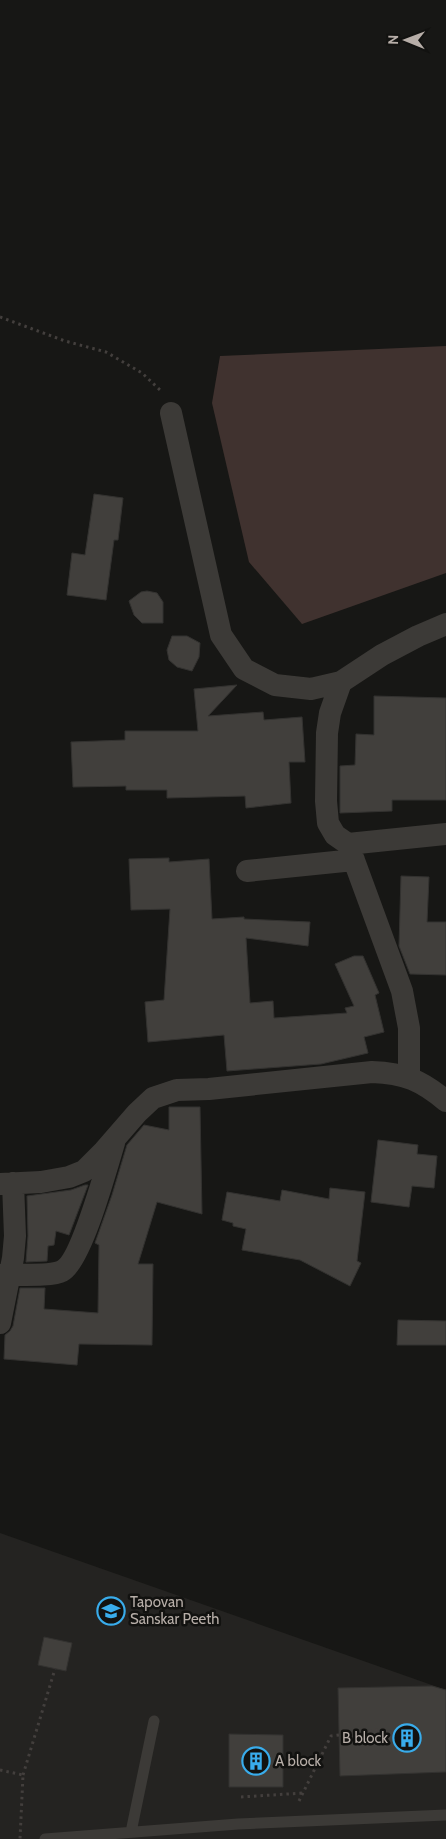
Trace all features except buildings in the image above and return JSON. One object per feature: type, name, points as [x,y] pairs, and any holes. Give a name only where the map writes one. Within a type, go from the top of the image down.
[{"type":"street","points":[[171,413],[221,635],[244,669],[275,685],[311,689],[341,682],[382,655],[446,624]]},
{"type":"street","points":[[341,682],[330,714],[327,733],[326,801],[328,823],[335,835],[351,852],[402,991],[409,1028],[409,1077]]},
{"type":"street","points":[[247,871],[446,834]]},
{"type":"street","points":[[0,1323],[5,1275],[15,1236],[7,1183],[50,1180],[68,1177],[84,1171],[153,1098],[177,1090],[209,1089],[372,1072],[409,1077],[429,1087],[446,1101]]},
{"type":"street","points":[[5,1275],[50,1274],[62,1271],[71,1262],[89,1223],[116,1138]]},
{"type":"lane","points":[[131,1832],[154,1721]]},
{"type":"lane","points":[[44,1839],[289,1822],[446,1815]]},
{"type":"path","points":[[0,317],[65,341],[106,352],[142,373],[160,390],[171,413]]},
{"type":"path","points":[[20,1839],[23,1775],[55,1669]]},
{"type":"path","points":[[289,1822],[331,1736],[386,1729]]},
{"type":"path","points":[[0,1770],[23,1775]]},
{"type":"path","points":[[241,1797],[303,1793]]},
{"type":"shaded area","points":[[446,346],[446,573],[302,624],[249,562],[212,403],[220,356]]},
{"type":"shaded area","name":"Tapovan Sanskar Peeth","points":[[0,1533],[446,1690],[446,1839],[0,1839]]},
{"type":"place","name":"Tapovan Sanskar Peeth","points":[[111,1611]]},
{"type":"place","name":"B block","points":[[407,1738]]},
{"type":"place","name":"A block","points":[[256,1761]]}]
